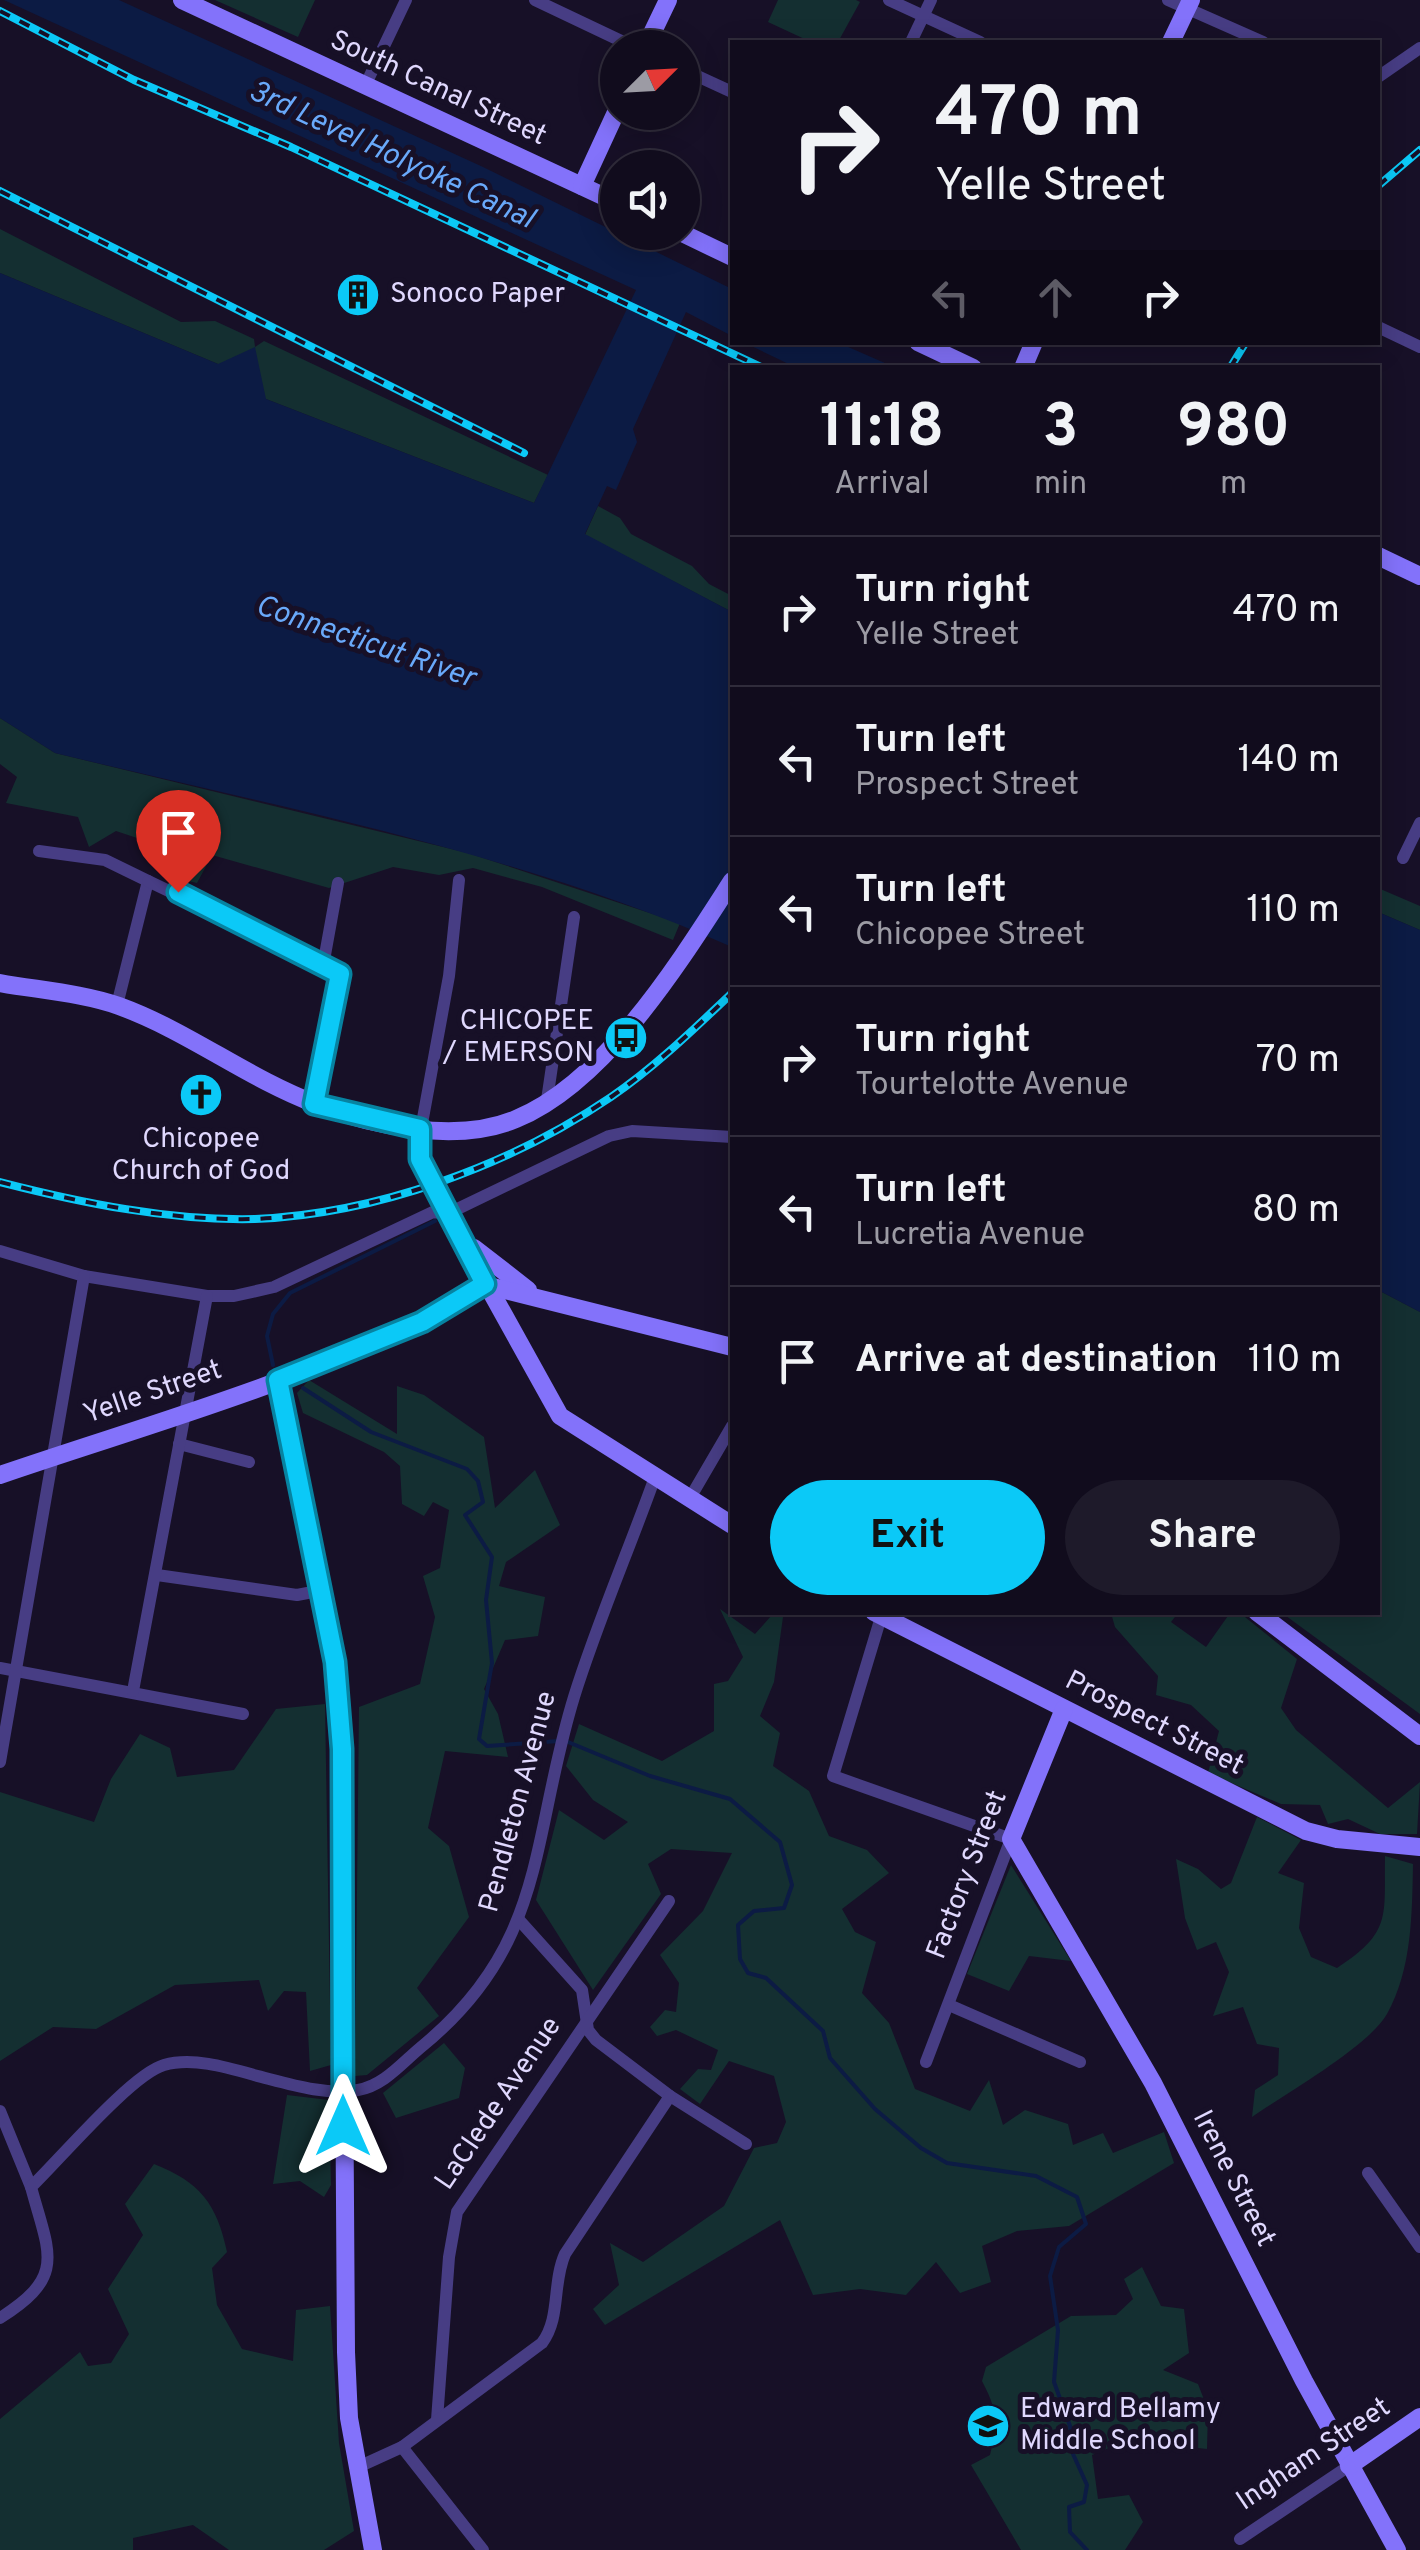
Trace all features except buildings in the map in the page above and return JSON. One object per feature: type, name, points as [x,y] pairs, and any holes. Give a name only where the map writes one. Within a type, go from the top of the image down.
[{"type":"street","name":"South Canal Street","points":[[182,0],[600,194]]},
{"type":"street","points":[[365,86],[406,0]]},
{"type":"street","points":[[535,0],[600,31]]},
{"type":"street","points":[[654,30],[668,0]]},
{"type":"street","points":[[890,0],[976,40]]},
{"type":"street","points":[[912,40],[931,0]]},
{"type":"street","points":[[1168,0],[1189,4],[1259,40]]},
{"type":"street","points":[[1171,40],[1189,4]]},
{"type":"street","points":[[1380,76],[1420,48]]},
{"type":"street","points":[[700,77],[730,91]]},
{"type":"street","points":[[582,186],[608,130]]},
{"type":"street","points":[[700,242],[730,257]]},
{"type":"street","points":[[1380,329],[1420,347]]},
{"type":"street","points":[[924,345],[967,365]]},
{"type":"street","points":[[1380,557],[1420,576]]},
{"type":"street","points":[[1403,858],[1420,823]]},
{"type":"street","points":[[39,851],[105,860],[340,974],[314,1104]]},
{"type":"street","points":[[459,880],[449,976],[420,1129],[420,1159],[560,1416],[730,1524]]},
{"type":"street","points":[[116,1006],[148,881]]},
{"type":"street","points":[[322,966],[338,884]]},
{"type":"street","points":[[0,982],[116,1006],[314,1104],[420,1129],[503,1124],[547,1100],[604,1054],[696,938],[730,884]]},
{"type":"street","points":[[547,1100],[574,917]]},
{"type":"street","points":[[451,1221],[609,1136],[632,1132],[730,1136]]},
{"type":"street","points":[[0,1251],[84,1276],[208,1296],[274,1288],[433,1212],[451,1221],[488,1264],[545,1301]]},
{"type":"street","points":[[0,1762],[84,1276]]},
{"type":"street","points":[[485,1284],[730,1347]]},
{"type":"street","name":"Yelle Street","points":[[0,1475],[278,1380],[422,1322],[485,1284]]},
{"type":"street","points":[[133,1691],[208,1296]]},
{"type":"street","points":[[278,1380],[335,1662],[342,1749],[344,2304],[356,2468],[373,2550]]},
{"type":"street","points":[[690,1498],[730,1429]]},
{"type":"street","points":[[179,1444],[249,1462]]},
{"type":"street","name":"Pendleton Avenue","points":[[343,2092],[373,2086],[468,2006],[492,1976],[520,1921],[564,1730],[655,1476]]},
{"type":"street","points":[[157,1575],[298,1595],[323,1590]]},
{"type":"street","points":[[878,1615],[833,1776],[1011,1838]]},
{"type":"street","name":"Prospect Street","points":[[878,1615],[1306,1831],[1352,1842],[1420,1847]]},
{"type":"street","points":[[1262,1615],[1420,1736]]},
{"type":"street","points":[[0,1668],[243,1714]]},
{"type":"street","name":"Factory Street","points":[[926,2062],[1064,1709]]},
{"type":"street","name":"Irene Street","points":[[1011,1838],[1153,2083],[1349,2466],[1397,2550]]},
{"type":"street","name":"LaClede Avenue","points":[[438,2420],[452,2225],[668,1901]]},
{"type":"street","points":[[520,1921],[582,1990],[596,2040],[670,2096],[746,2144]]},
{"type":"street","points":[[949,2005],[1080,2062]]},
{"type":"street","points":[[30,2186],[123,2092],[161,2066],[194,2063],[343,2092]]},
{"type":"street","points":[[356,2468],[402,2447],[510,2371],[551,2332],[558,2271],[565,2254],[670,2096]]},
{"type":"street","points":[[0,2111],[30,2186],[46,2243],[48,2267],[43,2286],[0,2318]]},
{"type":"street","points":[[1368,2172],[1420,2247]]},
{"type":"street","name":"Ingham Street","points":[[1240,2539],[1420,2417]]},
{"type":"street","points":[[402,2447],[482,2550]]},
{"type":"green space","points":[[215,0],[315,0],[298,37]]},
{"type":"green space","points":[[778,0],[860,2],[839,40],[807,40],[768,22]]},
{"type":"green space","points":[[0,229],[181,322],[215,321],[254,339],[255,347],[264,341],[548,475],[534,503],[266,399],[218,364],[0,273]]},
{"type":"green space","points":[[598,506],[620,518],[631,534],[692,566],[709,584],[730,595],[730,611],[585,535]]},
{"type":"green space","points":[[0,718],[55,753],[468,853],[680,923],[673,940],[542,887],[473,868],[439,875],[393,867],[329,888],[212,855],[197,883],[179,879],[188,855],[116,831],[89,847],[78,817],[6,803],[17,777],[0,764]]},
{"type":"green space","points":[[1380,889],[1420,906],[1420,930],[1380,913]]},
{"type":"green space","points":[[1380,1291],[1420,1312],[1420,1714],[1285,1615],[1380,1615]]},
{"type":"green space","points":[[309,1380],[397,1434],[397,1386],[424,1395],[484,1437],[495,1508],[535,1470],[560,1525],[506,1562],[499,1586],[545,1597],[538,1636],[505,1640],[484,1689],[498,1714],[508,1757],[445,1751],[428,1828],[449,1846],[469,1917],[417,1988],[439,2016],[367,2075],[355,2076],[359,1707],[420,1684],[435,1617],[423,1576],[440,1568],[449,1510],[433,1502],[424,1516],[402,1504],[400,1466],[384,1452],[303,1413],[297,1393]]},
{"type":"green space","points":[[720,1609],[755,1634],[771,1616],[783,1617],[774,1682],[760,1716],[780,1733],[773,1766],[809,1791],[829,1836],[867,1850],[889,1873],[842,1909],[855,1932],[876,1942],[862,1993],[889,2023],[915,2089],[970,2111],[989,2080],[1003,2125],[1025,2110],[1068,2124],[1073,2145],[1103,2133],[1113,2153],[1164,2132],[1174,2163],[1069,2226],[1017,2231],[982,2246],[991,2282],[960,2293],[936,2262],[906,2295],[860,2289],[813,2295],[780,2220],[605,2325],[593,2309],[619,2285],[610,2243],[643,2262],[724,2206],[754,2148],[777,2143],[786,2122],[774,2076],[729,2061],[700,2104],[680,2089],[698,2069],[711,2070],[718,2050],[676,2030],[657,2036],[650,2027],[665,2010],[676,2012],[679,1983],[660,1955],[703,1911],[732,1853],[671,1849],[648,1864],[661,1894],[593,1990],[536,1900],[559,1810],[604,1840],[628,1822],[593,1800],[566,1766],[579,1724],[662,1761],[714,1731],[714,1684],[728,1681],[743,1657]]},
{"type":"green space","points":[[1112,1615],[1176,1615],[1171,1622],[1206,1647],[1229,1615],[1242,1615],[1297,1659],[1281,1708],[1296,1730],[1388,1808],[1420,1782],[1417,1834],[1380,1834],[1348,1819],[1328,1824],[1320,1805],[1281,1804],[1208,1773],[1219,1731],[1191,1705],[1156,1695],[1158,1676],[1115,1627]]},
{"type":"green space","points":[[325,1704],[331,2065],[310,2071],[306,1992],[284,1991],[268,2011],[259,1980],[175,1985],[96,2029],[53,2027],[0,2061],[0,1792],[94,1822],[111,1779],[140,1734],[170,1748],[177,1777],[234,1770],[276,1709]]},
{"type":"green space","points":[[1257,1817],[1301,1840],[1278,1873],[1304,1883],[1299,1928],[1311,1957],[1337,1968],[1376,1933],[1384,1909],[1385,1856],[1413,1864],[1406,1960],[1387,2014],[1345,2055],[1252,2117],[1255,2090],[1278,2075],[1279,2048],[1257,2044],[1243,2007],[1213,2016],[1229,1972],[1216,1942],[1197,1950],[1185,1918],[1176,1859],[1198,1869],[1221,1889],[1231,1883]]},
{"type":"green space","points":[[1011,1865],[1071,1961],[1029,1956],[1009,1991],[967,1974]]},
{"type":"green space","points":[[444,2043],[465,2068],[459,2098],[396,2118],[383,2093]]},
{"type":"green space","points":[[287,2095],[329,2100],[331,2185],[324,2197],[300,2181],[273,2184]]},
{"type":"green space","points":[[154,2164],[195,2187],[212,2208],[227,2252],[212,2268],[217,2305],[242,2349],[293,2361],[296,2310],[330,2306],[339,2443],[354,2531],[324,2550],[229,2550],[193,2525],[133,2538],[133,2550],[0,2550],[0,2419],[80,2352],[88,2366],[111,2363],[129,2334],[108,2289],[143,2235],[125,2204]]},
{"type":"green space","points":[[1142,2267],[1161,2306],[1184,2309],[1189,2353],[1163,2370],[1198,2384],[1208,2410],[1207,2449],[1128,2440],[1092,2455],[1098,2499],[1129,2495],[1143,2522],[1125,2550],[1021,2550],[971,2465],[990,2455],[994,2433],[994,2409],[982,2381],[986,2367],[1071,2316],[1116,2315],[1133,2299],[1124,2279]]},
{"type":"water","points":[[4,0],[119,0],[600,224],[600,250],[652,250],[730,288],[730,335],[686,312],[633,429],[637,442],[616,490],[607,486],[585,534],[730,611],[730,946],[568,884],[484,858],[55,753],[0,718],[0,273],[218,364],[255,347],[266,399],[534,503],[636,290]]},
{"type":"water","points":[[749,345],[844,345],[889,365],[791,365]]},
{"type":"water","points":[[1380,913],[1420,930],[1420,1312],[1380,1291]]},
{"type":"waterway","points":[[273,1365],[267,1336],[273,1314],[290,1293],[435,1221]]},
{"type":"waterway","points":[[303,1388],[371,1432],[467,1469],[478,1481],[483,1502],[465,1515],[492,1557],[486,1600],[492,1663],[479,1739],[487,1746],[559,1741]]},
{"type":"waterway","points":[[568,1742],[650,1776],[730,1799],[780,1842],[792,1885],[784,1908],[754,1911],[738,1925],[740,1959],[748,1973],[766,1978],[823,2031],[830,2058],[875,2109],[921,2148],[947,2163],[1036,2176],[1077,2197],[1086,2224],[1059,2247],[1050,2276],[1058,2330],[1054,2382],[1070,2426],[1073,2454],[1087,2485],[1084,2502],[1069,2507],[1070,2532],[1087,2550]]},
{"type":"railway","points":[[0,11],[134,80],[291,147],[757,365]]},
{"type":"railway","points":[[1380,184],[1420,150]]},
{"type":"railway","points":[[0,191],[524,453]]},
{"type":"railway","points":[[1232,365],[1244,345]]},
{"type":"railway","points":[[0,1182],[126,1209],[223,1219],[301,1215],[395,1196],[487,1164],[572,1122],[643,1073],[730,995]]},
{"type":"place","name":"Sonoco Paper","points":[[358,295]]},
{"type":"place","name":"CHICOPEE / EMERSON","points":[[626,1038]]},
{"type":"place","name":"Chicopee Church of God","points":[[201,1095]]},
{"type":"place","name":"Edward Bellamy Middle School","points":[[988,2426]]},
{"type":"route","points":[[178,892],[340,974],[314,1104],[420,1129],[420,1159],[485,1284],[422,1322],[278,1380],[335,1662],[342,1749],[343,2126]]},
{"type":"water label","name":"3rd Level Holyoke Canal","points":[[391,156]]},
{"type":"water label","name":"Connecticut River","points":[[365,643]]}]
